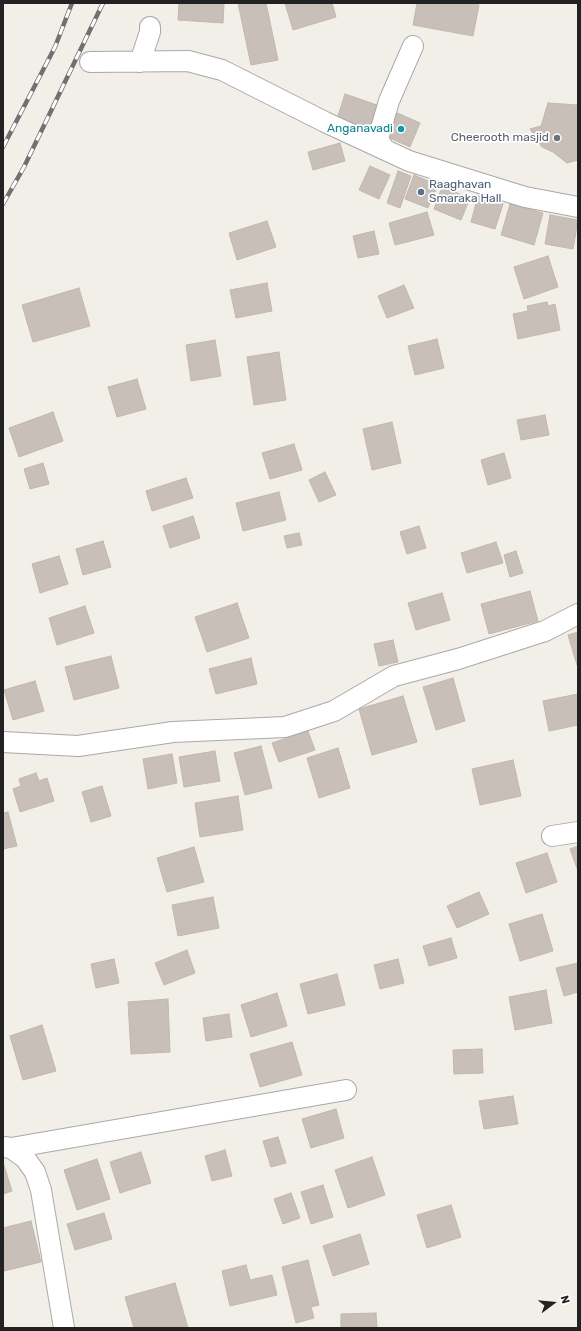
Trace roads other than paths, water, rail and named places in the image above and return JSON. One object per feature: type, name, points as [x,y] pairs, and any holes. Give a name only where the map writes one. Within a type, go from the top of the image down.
[{"type":"street","points":[[140,62],[150,32],[150,27]]},
{"type":"street","points":[[384,149],[378,139],[389,102],[412,46]]},
{"type":"street","points":[[90,62],[188,61],[222,70],[325,122],[409,161],[525,197],[578,207]]},
{"type":"street","points":[[3,742],[78,746],[173,732],[285,727],[334,711],[394,676],[458,659],[545,631],[578,614]]},
{"type":"street","points":[[552,836],[578,832]]},
{"type":"street","points":[[7,1148],[346,1090]]},
{"type":"street","points":[[7,1148],[25,1158],[35,1172],[41,1190],[64,1328]]},
{"type":"railway","points":[[3,147],[55,47],[72,3]]},
{"type":"railway","points":[[3,204],[24,167],[103,3]]},
{"type":"place","name":"Anganavadi","points":[[401,129]]},
{"type":"place","name":"Cheerooth masjid","points":[[557,138]]},
{"type":"place","name":"Raaghavan Smaraka Hall","points":[[421,192]]}]
